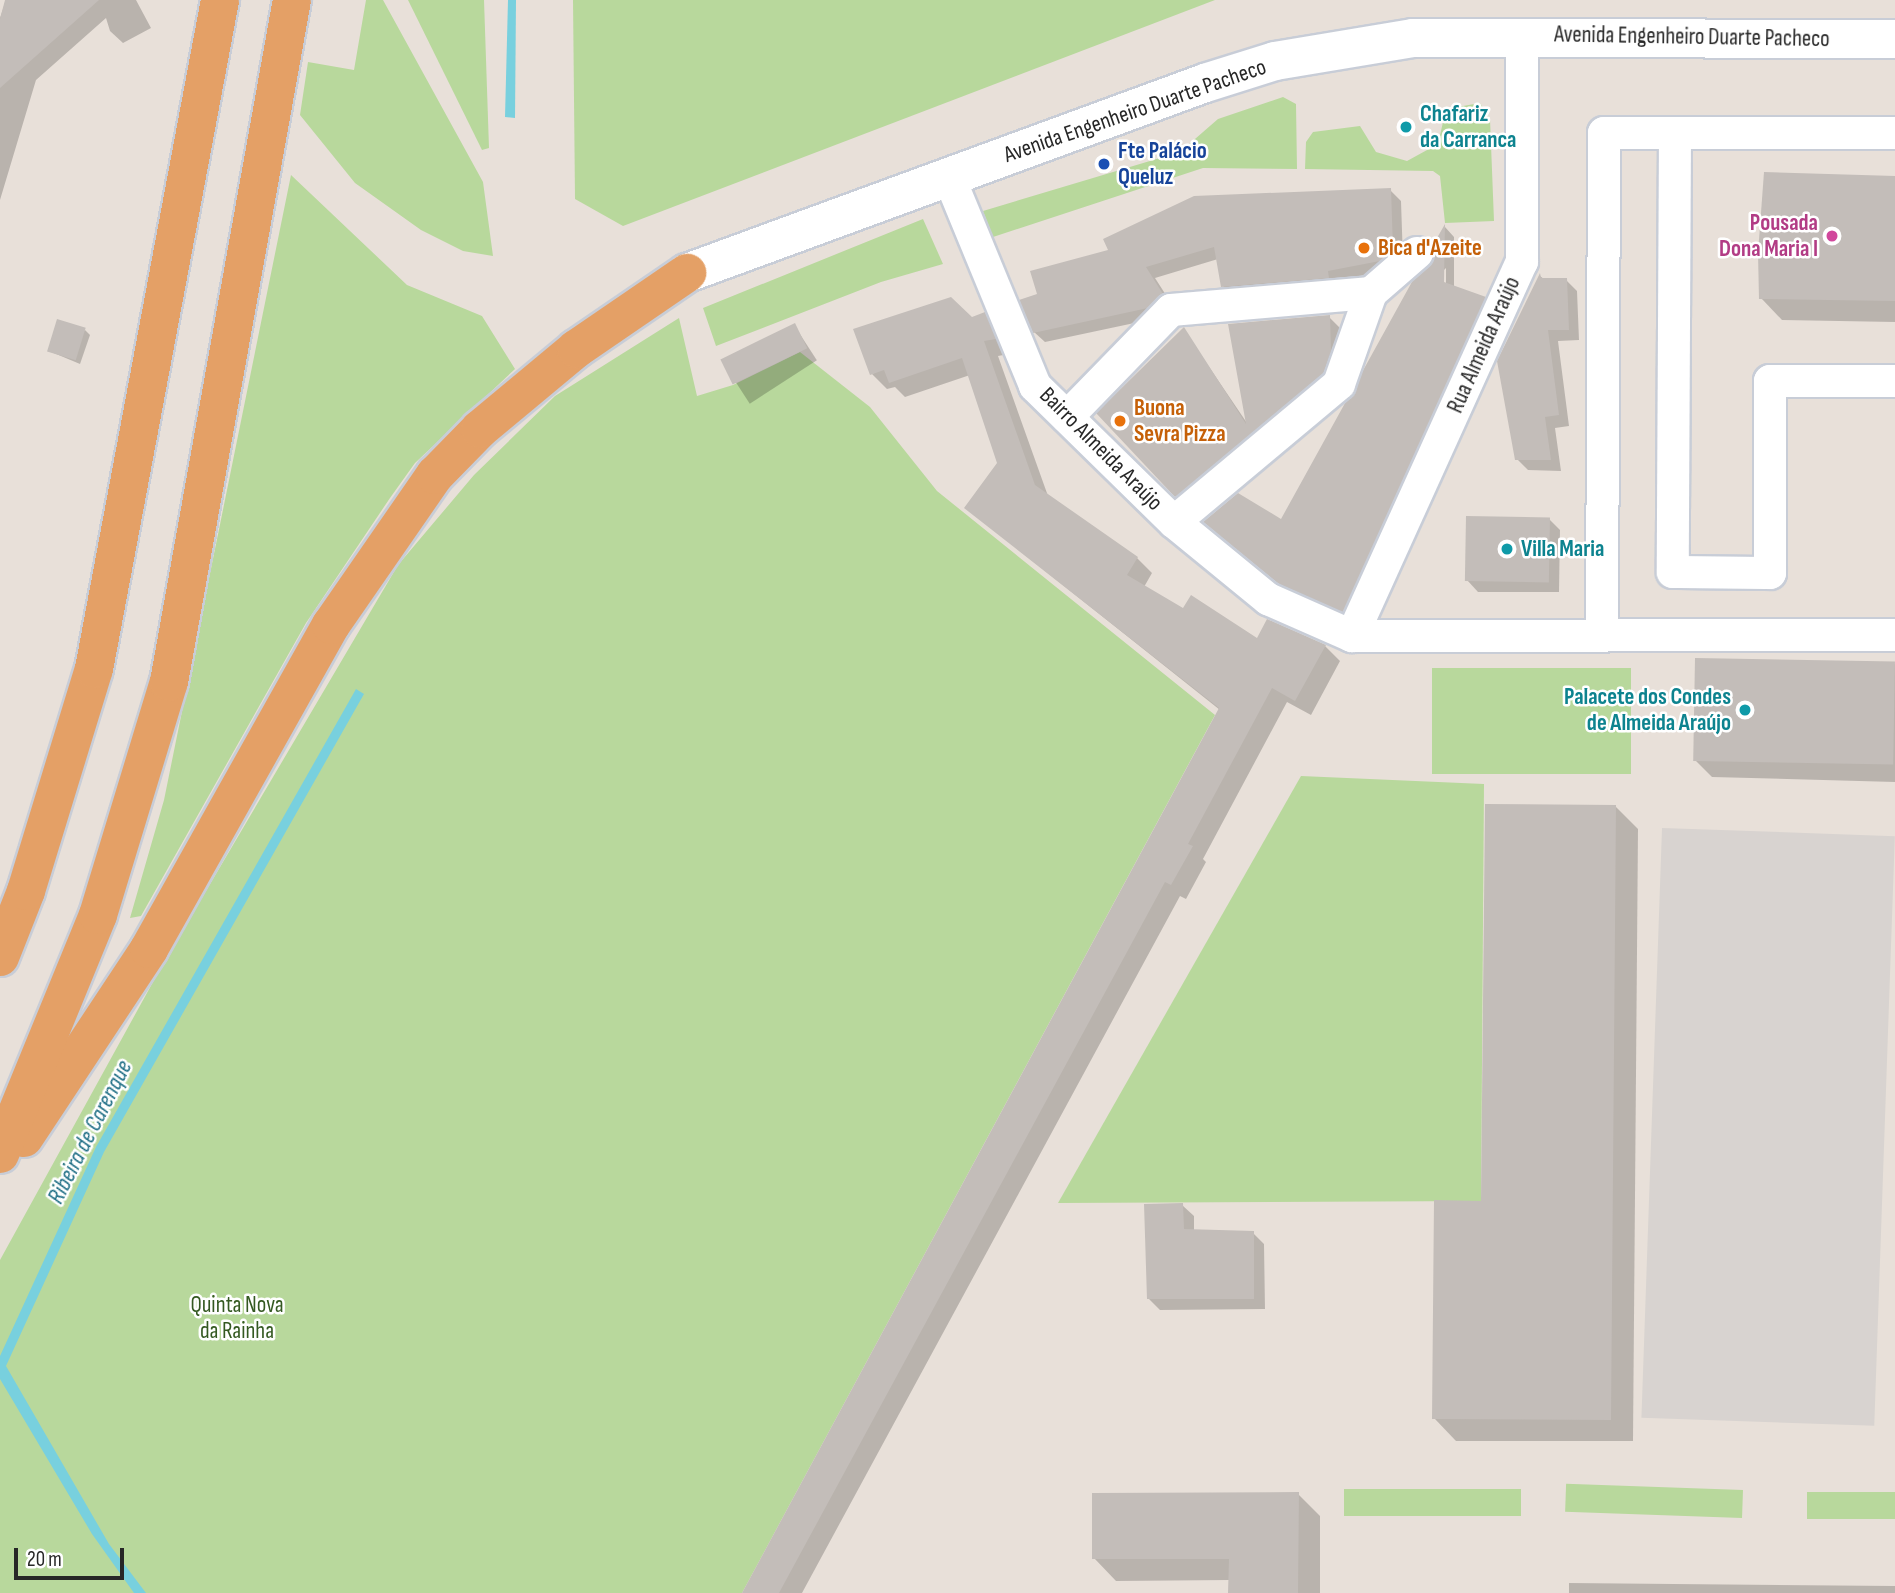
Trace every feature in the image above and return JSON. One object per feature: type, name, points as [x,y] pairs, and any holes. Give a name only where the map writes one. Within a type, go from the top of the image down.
[{"type":"highway","points":[[0,957],[26,891],[94,669],[220,0]]},
{"type":"highway","points":[[0,1154],[98,915],[169,682],[292,0]]},
{"type":"highway","points":[[0,1175],[149,949],[331,625],[435,475],[480,429],[576,349],[687,272]]},
{"type":"street","name":"Avenida Engenheiro Duarte Pacheco","points":[[687,272],[1205,83],[1275,61],[1413,38],[1522,35],[1895,39]]},
{"type":"street","name":"Rua Almeida Araújo","points":[[1353,636],[1522,262],[1522,35]]},
{"type":"street","points":[[1602,635],[1604,133],[1895,133]]},
{"type":"street","points":[[1675,133],[1673,572],[1770,573],[1770,381],[1895,381]]},
{"type":"street","name":"Bairro Almeida Araújo","points":[[949,177],[1035,386],[1174,522],[1268,599],[1353,636]]},
{"type":"street","points":[[1174,522],[1339,384],[1371,293],[1417,253]]},
{"type":"street","points":[[1067,417],[1171,310],[1371,293]]},
{"type":"street","points":[[1353,636],[1895,635]]},
{"type":"green space","points":[[366,0],[383,0],[483,182],[493,256],[463,251],[421,230],[355,183],[300,115],[308,62],[354,70]]},
{"type":"green space","points":[[408,0],[484,0],[489,148],[482,150]]},
{"type":"green space","points":[[573,0],[1215,0],[623,226],[575,199]]},
{"type":"green space","points":[[1283,97],[1296,104],[1297,169],[1203,168],[993,237],[983,211],[1180,152],[1218,119]]},
{"type":"green space","points":[[1480,103],[1490,119],[1494,221],[1445,223],[1440,176],[1433,171],[1305,169],[1306,142],[1313,132],[1360,126],[1376,152],[1407,161],[1438,144],[1446,109]]},
{"type":"green space","points":[[291,175],[407,285],[482,316],[515,369],[415,463],[390,498],[306,623],[141,916],[130,918],[164,800]]},
{"type":"green space","points":[[923,219],[943,264],[881,282],[716,346],[703,308]]},
{"type":"green space","name":"Quinta Nova da Rainha","points":[[679,318],[697,396],[733,385],[800,352],[870,407],[937,491],[1215,715],[742,1593],[0,1593],[0,1260],[164,962],[398,565],[474,475],[555,396]]},
{"type":"green space","points":[[1432,668],[1631,668],[1631,774],[1432,774]]},
{"type":"green space","points":[[1301,776],[1484,784],[1481,1201],[1058,1203]]},
{"type":"green space","points":[[1566,1484],[1743,1490],[1742,1518],[1565,1512]]},
{"type":"green space","points":[[1344,1489],[1521,1489],[1521,1516],[1344,1516]]},
{"type":"green space","points":[[1807,1492],[1895,1492],[1895,1519],[1807,1519]]},
{"type":"shaded area","points":[[1662,828],[1895,836],[1874,1426],[1641,1418]]},
{"type":"water","points":[[508,0],[516,0],[515,118],[505,117]]},
{"type":"water","points":[[356,689],[364,694],[104,1152],[6,1366],[109,1544],[146,1593],[134,1593],[92,1534],[0,1379],[0,1356],[96,1147]]},
{"type":"building","points":[[5,0],[99,0],[0,88],[0,19]]},
{"type":"building","name":"Pousada Dona Maria I","points":[[1764,172],[1895,176],[1895,301],[1759,299],[1758,253]]},
{"type":"building","points":[[1391,188],[1393,249],[1380,261],[1328,271],[1329,278],[1221,287],[1214,247],[1146,267],[1163,294],[1148,308],[1033,333],[1019,300],[1037,294],[1030,271],[1108,250],[1103,239],[1194,196]]},
{"type":"building","points":[[1445,224],[1444,282],[1486,297],[1343,612],[1278,583],[1203,522],[1238,493],[1281,519],[1413,280],[1434,260],[1433,245]]},
{"type":"building","points":[[1540,273],[1541,278],[1567,278],[1569,330],[1548,330],[1559,415],[1545,417],[1551,460],[1515,460],[1497,361]]},
{"type":"building","points":[[951,297],[972,317],[985,312],[996,339],[984,341],[1035,485],[1138,557],[1127,575],[1183,608],[1191,595],[1257,638],[1267,619],[1326,645],[1295,701],[1272,688],[1188,844],[1193,846],[1171,885],[1165,882],[779,1593],[742,1593],[1219,708],[964,508],[997,463],[962,358],[889,383],[884,370],[870,375],[853,329]]},
{"type":"building","points":[[1330,315],[1331,351],[1323,373],[1175,497],[1096,413],[1184,327],[1246,424],[1228,324]]},
{"type":"building","points":[[57,319],[86,328],[76,360],[47,352]]},
{"type":"building","points":[[795,323],[807,348],[733,385],[720,359]]},
{"type":"building","name":"Villa Maria","points":[[1466,516],[1550,517],[1549,582],[1465,581]]},
{"type":"building","points":[[1695,658],[1895,661],[1893,764],[1693,761]]},
{"type":"building","points":[[1485,804],[1616,805],[1611,1420],[1432,1419],[1434,1200],[1481,1201]]},
{"type":"building","points":[[1183,1203],[1184,1229],[1254,1231],[1254,1299],[1147,1299],[1144,1204]]},
{"type":"building","points":[[1299,1492],[1298,1593],[1228,1593],[1229,1559],[1092,1559],[1092,1493]]},
{"type":"place","name":"Chafariz da Carranca","points":[[1406,127]]},
{"type":"place","name":"Fte Palácio Queluz","points":[[1104,164]]},
{"type":"place","name":"Pousada Dona Maria I","points":[[1832,236]]},
{"type":"place","name":"Bica d'Azeite","points":[[1364,248]]},
{"type":"place","name":"Buona Sevra Pizza","points":[[1120,421]]},
{"type":"place","name":"Villa Maria","points":[[1507,549]]},
{"type":"place","name":"Palacete dos Condes de Almeida Araújo","points":[[1745,710]]},
{"type":"water label","name":"Ribeira de Carenque","points":[[90,1132]]}]
